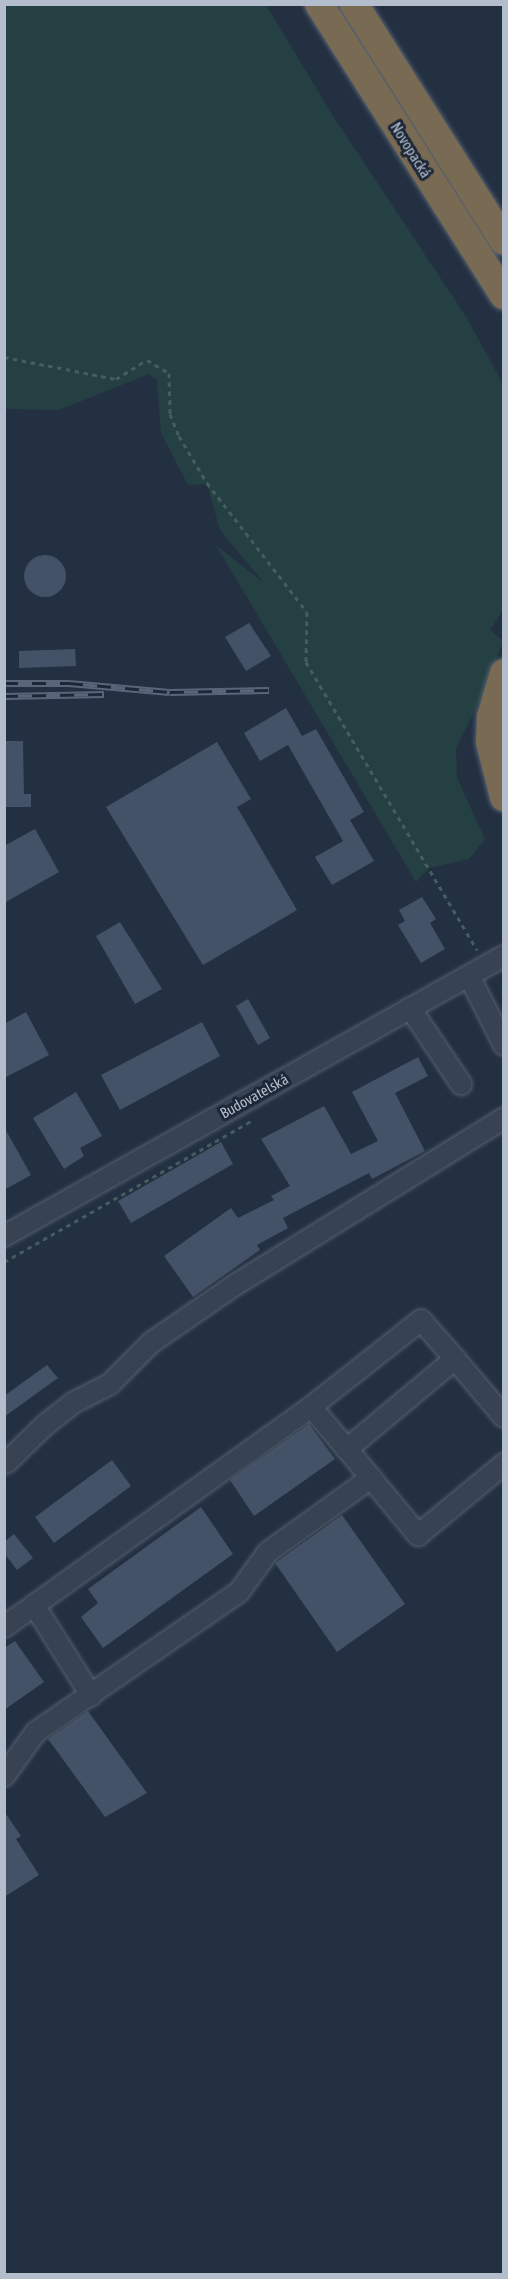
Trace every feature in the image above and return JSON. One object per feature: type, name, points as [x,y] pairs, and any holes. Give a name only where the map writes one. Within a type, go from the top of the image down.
[{"type":"highway","name":"Novopacká","points":[[319,4],[503,295]]},
{"type":"highway","name":"Novopacká","points":[[354,4],[504,241]]},
{"type":"highway","points":[[504,673],[491,717],[490,742],[504,796]]},
{"type":"highway","points":[[504,713],[504,757]]},
{"type":"street","name":"Budovatelská","points":[[4,1236],[504,956]]},
{"type":"street","points":[[469,975],[504,1045]]},
{"type":"street","points":[[411,1008],[461,1084]]},
{"type":"street","points":[[6,1463],[45,1425],[73,1403],[110,1383],[152,1342],[198,1310],[391,1184],[504,1118]]},
{"type":"street","points":[[4,1627],[311,1407],[421,1320],[504,1417]]},
{"type":"street","points":[[347,1449],[455,1359]]},
{"type":"street","points":[[311,1407],[418,1535],[504,1464]]},
{"type":"street","points":[[4,1776],[36,1732],[239,1592],[268,1552],[371,1478]]},
{"type":"street","points":[[34,1605],[91,1695]]},
{"type":"path","points":[[4,357],[116,379],[147,360],[170,373],[170,414],[179,436],[207,483],[307,612],[306,662],[478,952]]},
{"type":"path","points":[[4,1262],[254,1119]]},
{"type":"green space","points":[[5,5],[266,5],[333,116],[465,315],[503,384],[503,610],[490,630],[503,641],[484,693],[456,748],[457,778],[485,839],[469,859],[429,868],[416,882],[216,545],[264,583],[220,530],[207,484],[188,485],[161,433],[157,380],[149,374],[59,410],[5,409]]},
{"type":"building","points":[[45,555],[53,556],[60,561],[65,568],[65,584],[60,591],[53,596],[45,597],[37,596],[30,591],[25,584],[24,576],[25,568],[30,561],[37,556]]},
{"type":"building","points":[[249,623],[271,656],[246,671],[225,637]]},
{"type":"building","points":[[75,649],[76,666],[19,668],[19,651]]},
{"type":"building","points":[[286,708],[302,736],[316,729],[364,812],[350,820],[374,861],[332,885],[315,857],[343,841],[288,745],[260,761],[244,733]]},
{"type":"building","points":[[4,741],[23,741],[24,794],[31,794],[31,807],[4,807]]},
{"type":"building","points":[[217,742],[251,799],[237,807],[297,910],[203,965],[106,807]]},
{"type":"building","points":[[35,829],[59,872],[4,903],[4,846]]},
{"type":"building","points":[[422,897],[436,919],[430,923],[445,949],[421,963],[398,925],[405,921],[399,910]]},
{"type":"building","points":[[120,922],[162,989],[135,1004],[96,936]]},
{"type":"building","points":[[248,999],[270,1038],[258,1045],[236,1006]]},
{"type":"building","points":[[26,1012],[49,1055],[4,1078],[4,1024]]},
{"type":"building","points":[[202,1022],[220,1056],[120,1110],[101,1075]]},
{"type":"building","points":[[418,1057],[428,1076],[395,1093],[425,1151],[372,1179],[369,1173],[283,1218],[288,1228],[257,1245],[260,1250],[193,1297],[164,1256],[231,1208],[238,1218],[274,1200],[271,1196],[290,1186],[261,1139],[324,1106],[351,1154],[378,1141],[352,1092]]},
{"type":"building","points":[[76,1092],[102,1136],[80,1148],[84,1156],[64,1169],[33,1118]]},
{"type":"building","points":[[4,1127],[31,1175],[4,1190]]},
{"type":"building","points":[[221,1142],[233,1164],[131,1223],[118,1201]]},
{"type":"building","points":[[47,1365],[58,1378],[4,1417],[4,1396]]},
{"type":"building","points":[[309,1424],[335,1459],[254,1516],[230,1480]]},
{"type":"building","points":[[112,1460],[131,1486],[54,1543],[35,1517]]},
{"type":"building","points":[[201,1507],[233,1554],[103,1648],[81,1617],[98,1603],[88,1589]]},
{"type":"building","points":[[342,1515],[405,1604],[337,1652],[275,1563]]},
{"type":"building","points":[[14,1534],[33,1558],[17,1570],[4,1553],[4,1542]]},
{"type":"building","points":[[15,1641],[44,1682],[4,1710],[4,1648]]},
{"type":"building","points":[[88,1711],[147,1793],[105,1817],[48,1739]]},
{"type":"building","points":[[4,1811],[21,1836],[16,1839],[39,1875],[4,1897]]},
{"type":"railway","points":[[4,683],[69,683],[170,692],[269,690]]},
{"type":"railway","points":[[4,696],[104,694]]}]
